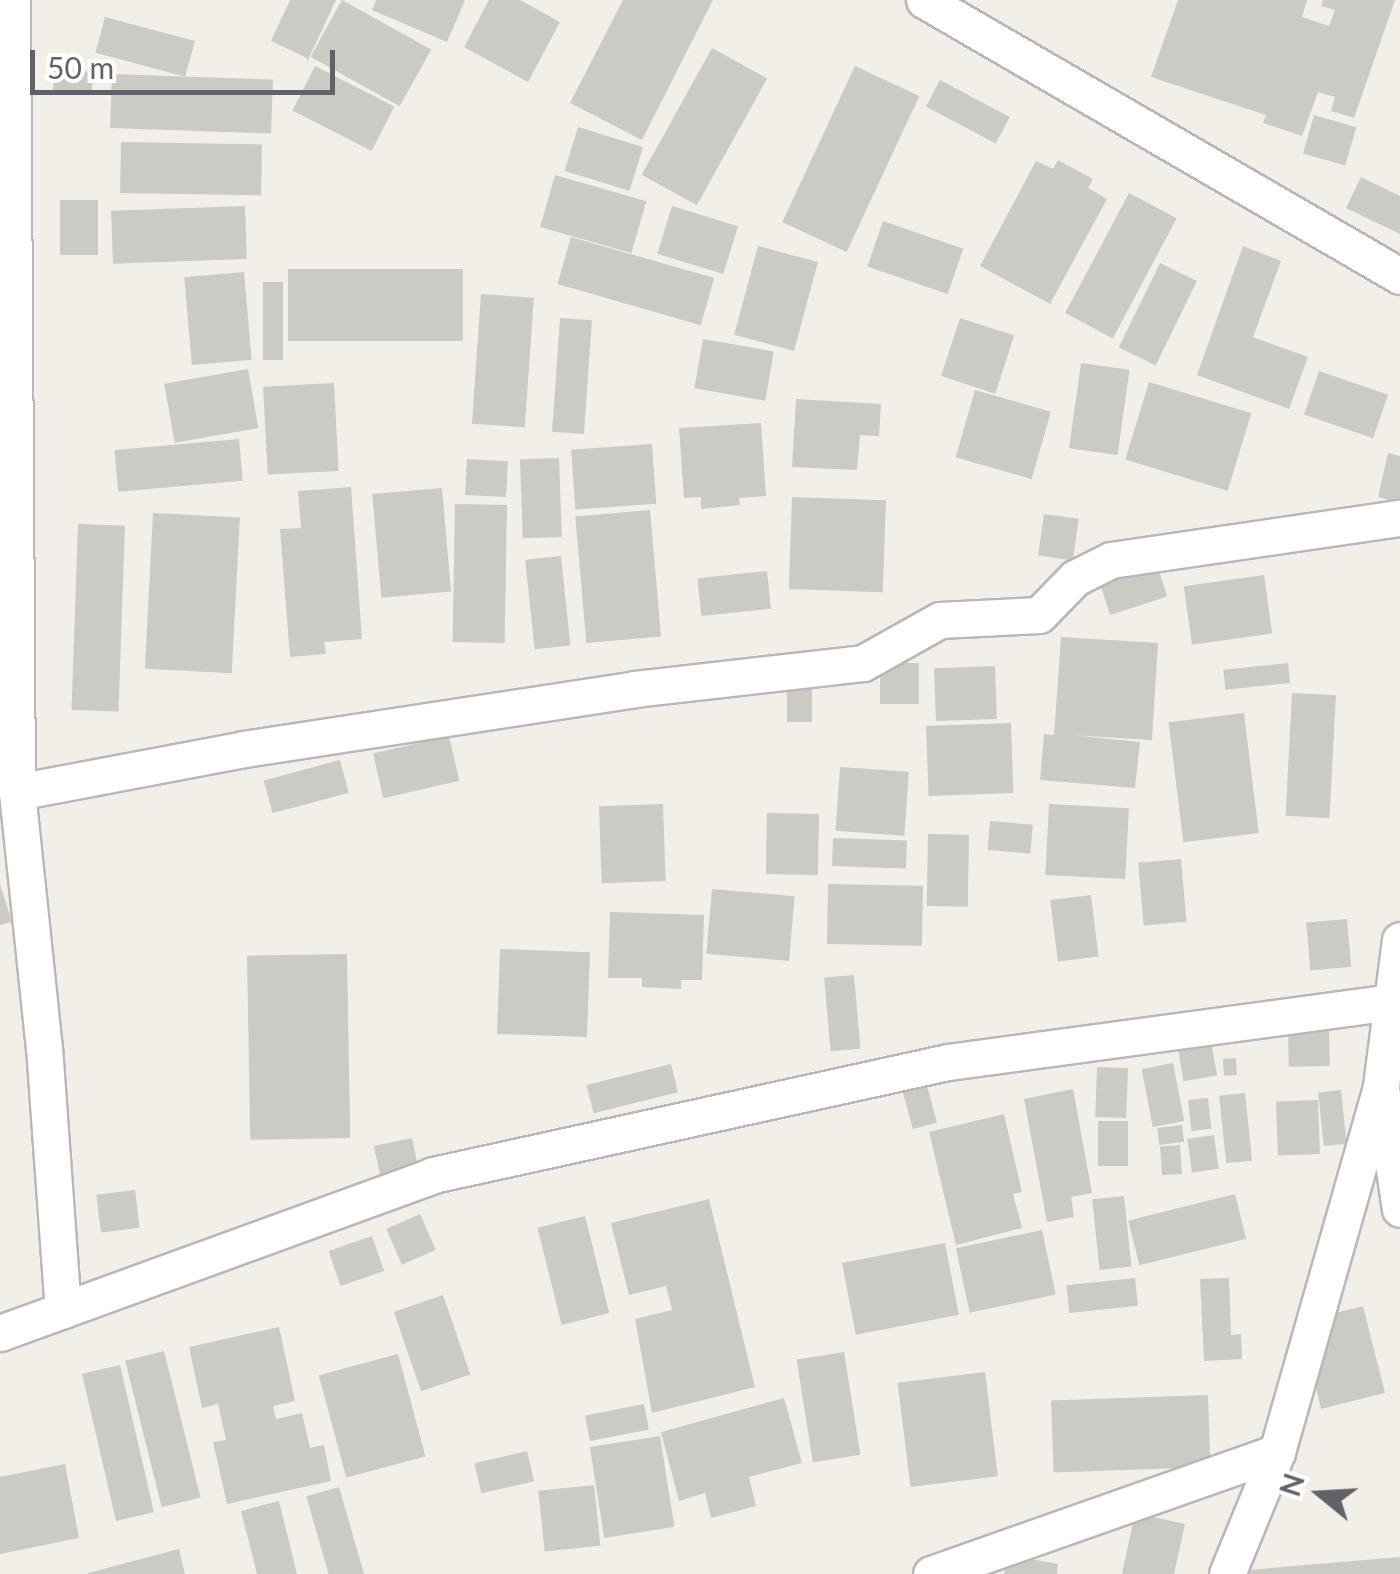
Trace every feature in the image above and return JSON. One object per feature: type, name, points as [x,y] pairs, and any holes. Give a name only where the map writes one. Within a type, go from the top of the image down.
[{"type":"street","points":[[924,0],[1400,276]]},
{"type":"street","points":[[8,1],[17,792],[44,1047],[63,1310]]},
{"type":"street","points":[[17,792],[244,749],[635,689],[864,663],[940,620],[1039,616],[1075,578],[1111,560],[1400,518]]},
{"type":"street","points":[[1227,1574],[1277,1452],[1382,1086],[1400,940]]},
{"type":"street","points":[[0,1332],[433,1176],[948,1062],[1391,1002]]},
{"type":"street","points":[[1382,1086],[1400,1209]]},
{"type":"street","points":[[930,1574],[1277,1452]]},
{"type":"building","points":[[290,0],[336,0],[307,62],[307,58],[271,41]]},
{"type":"building","points":[[342,0],[431,49],[400,106],[310,57]]},
{"type":"building","points":[[376,0],[465,0],[447,42],[372,10]]},
{"type":"building","points":[[489,0],[520,0],[560,22],[528,82],[464,47]]},
{"type":"building","points":[[623,0],[713,0],[642,140],[570,103]]},
{"type":"building","points":[[1178,0],[1307,0],[1302,17],[1329,26],[1335,10],[1321,6],[1323,0],[1395,0],[1354,118],[1331,111],[1335,97],[1318,92],[1302,136],[1263,123],[1266,115],[1151,77]]},
{"type":"building","points":[[105,17],[195,41],[185,77],[95,53]]},
{"type":"building","points":[[712,48],[767,79],[697,205],[642,175]]},
{"type":"building","points":[[315,66],[394,106],[372,151],[292,111]]},
{"type":"building","points":[[855,66],[919,96],[847,252],[782,222]]},
{"type":"building","points":[[54,70],[93,72],[92,93],[53,91]]},
{"type":"building","points":[[112,74],[273,80],[271,134],[110,128]]},
{"type":"building","points":[[940,80],[1010,117],[996,144],[926,106]]},
{"type":"building","points":[[1314,115],[1356,127],[1345,166],[1303,153]]},
{"type":"building","points":[[578,127],[643,147],[630,191],[565,171]]},
{"type":"building","points":[[121,142],[262,144],[261,195],[120,193]]},
{"type":"building","points":[[1058,160],[1093,179],[1088,188],[1107,199],[1050,304],[980,266],[1036,161],[1053,169]]},
{"type":"building","points":[[555,175],[646,201],[631,253],[540,227]]},
{"type":"building","points":[[1361,177],[1400,196],[1400,234],[1346,208]]},
{"type":"building","points":[[1129,193],[1177,218],[1113,338],[1065,313]]},
{"type":"building","points":[[60,200],[98,200],[98,255],[60,255]]},
{"type":"building","points":[[245,206],[247,259],[113,264],[111,211]]},
{"type":"building","points":[[672,206],[738,226],[723,274],[657,254]]},
{"type":"building","points":[[883,221],[963,249],[948,294],[867,266]]},
{"type":"building","points":[[571,237],[714,278],[701,325],[557,284]]},
{"type":"building","points":[[758,246],[818,262],[794,351],[734,335]]},
{"type":"building","points":[[1243,246],[1281,261],[1253,337],[1308,357],[1289,409],[1197,375]]},
{"type":"building","points":[[1160,263],[1197,281],[1156,365],[1119,347]]},
{"type":"building","points":[[288,269],[463,269],[463,341],[288,341]]},
{"type":"building","points":[[244,272],[252,360],[192,365],[184,277]]},
{"type":"building","points":[[263,282],[283,282],[283,360],[263,360]]},
{"type":"building","points":[[481,294],[534,298],[525,427],[472,424]]},
{"type":"building","points":[[560,318],[592,320],[584,434],[552,432]]},
{"type":"building","points":[[960,318],[1014,336],[995,394],[941,376]]},
{"type":"building","points":[[703,339],[774,352],[765,401],[694,388]]},
{"type":"building","points":[[1081,363],[1130,370],[1118,455],[1069,448]]},
{"type":"building","points":[[248,369],[258,428],[175,443],[164,384]]},
{"type":"building","points":[[1319,371],[1388,395],[1373,438],[1304,414]]},
{"type":"building","points":[[1149,382],[1251,413],[1228,491],[1125,459]]},
{"type":"building","points":[[334,383],[339,471],[268,475],[263,387]]},
{"type":"building","points":[[975,390],[1051,412],[1032,479],[956,457]]},
{"type":"building","points":[[796,399],[881,404],[879,436],[860,435],[857,470],[792,467]]},
{"type":"building","points":[[761,423],[766,496],[739,498],[740,505],[701,509],[701,497],[684,498],[679,428]]},
{"type":"building","points":[[239,439],[243,481],[118,492],[114,450]]},
{"type":"building","points":[[652,444],[656,504],[575,510],[571,450]]},
{"type":"building","points":[[1388,453],[1400,456],[1400,503],[1378,497]]},
{"type":"building","points":[[559,458],[562,537],[523,538],[520,459]]},
{"type":"building","points":[[467,459],[508,461],[506,497],[465,495]]},
{"type":"building","points":[[351,487],[362,639],[324,642],[326,654],[290,657],[280,529],[301,528],[298,491]]},
{"type":"building","points":[[442,488],[451,592],[381,598],[372,494]]},
{"type":"building","points":[[792,497],[886,500],[883,592],[789,589]]},
{"type":"building","points":[[455,504],[507,505],[505,643],[453,642]]},
{"type":"building","points":[[650,510],[661,637],[586,643],[575,517]]},
{"type":"building","points":[[153,513],[240,518],[232,673],[145,669]]},
{"type":"building","points":[[1044,514],[1079,519],[1073,560],[1038,556]]},
{"type":"building","points":[[78,524],[125,526],[118,712],[72,710]]},
{"type":"building","points":[[561,556],[570,646],[535,649],[525,560]]},
{"type":"building","points":[[1157,565],[1167,596],[1110,615],[1100,584]]},
{"type":"building","points":[[767,571],[771,609],[701,616],[697,578]]},
{"type":"building","points":[[1264,575],[1272,633],[1192,645],[1184,586]]},
{"type":"building","points":[[1061,637],[1158,643],[1152,740],[1070,735],[1140,742],[1135,788],[1040,780],[1044,734],[1054,735]]},
{"type":"building","points":[[880,663],[919,663],[919,704],[880,704]]},
{"type":"building","points":[[1288,663],[1290,683],[1225,690],[1223,670]]},
{"type":"building","points":[[995,666],[997,719],[936,721],[934,668]]},
{"type":"building","points":[[787,686],[812,686],[812,722],[787,722]]},
{"type":"building","points":[[1292,693],[1336,695],[1330,818],[1286,816]]},
{"type":"building","points":[[1244,713],[1259,833],[1183,842],[1169,722]]},
{"type":"building","points":[[1011,723],[1013,793],[928,796],[926,726]]},
{"type":"building","points":[[449,736],[459,781],[383,798],[373,754]]},
{"type":"building","points":[[340,760],[349,793],[272,813],[264,780]]},
{"type":"building","points":[[840,767],[909,772],[904,836],[836,831]]},
{"type":"building","points":[[663,804],[666,881],[602,883],[599,806]]},
{"type":"building","points":[[1049,804],[1129,808],[1125,879],[1045,875]]},
{"type":"building","points":[[767,813],[819,814],[818,875],[766,874]]},
{"type":"building","points":[[990,821],[1033,825],[1030,854],[987,850]]},
{"type":"building","points":[[928,834],[969,835],[968,907],[927,906]]},
{"type":"building","points":[[833,838],[907,841],[906,869],[832,866]]},
{"type":"building","points":[[1181,859],[1186,922],[1144,926],[1138,863]]},
{"type":"building","points":[[0,884],[12,922],[0,925]]},
{"type":"building","points":[[828,884],[923,886],[922,946],[827,944]]},
{"type":"building","points":[[712,889],[795,896],[789,961],[706,954]]},
{"type":"building","points":[[1091,895],[1099,957],[1058,962],[1050,900]]},
{"type":"building","points":[[610,912],[704,915],[702,980],[681,980],[681,989],[642,987],[642,978],[608,978]]},
{"type":"building","points":[[1347,919],[1351,967],[1310,970],[1306,923]]},
{"type":"building","points":[[500,949],[590,952],[587,1037],[497,1034]]},
{"type":"building","points":[[347,954],[350,1138],[250,1140],[247,956]]},
{"type":"building","points":[[854,975],[860,1049],[831,1051],[824,978]]},
{"type":"building","points":[[1329,1024],[1330,1066],[1289,1067],[1288,1025]]},
{"type":"building","points":[[1211,1041],[1217,1075],[1184,1081],[1178,1047]]},
{"type":"building","points":[[1236,1058],[1237,1075],[1224,1076],[1223,1059]]},
{"type":"building","points":[[1173,1063],[1184,1121],[1153,1127],[1142,1069]]},
{"type":"building","points":[[671,1064],[678,1092],[594,1113],[587,1085]]},
{"type":"building","points":[[1097,1067],[1128,1068],[1126,1118],[1095,1117]]},
{"type":"building","points":[[925,1078],[937,1122],[913,1129],[901,1084]]},
{"type":"building","points":[[1073,1089],[1092,1193],[1071,1197],[1074,1217],[1047,1222],[1024,1099]]},
{"type":"building","points":[[1341,1090],[1347,1144],[1324,1146],[1318,1092]]},
{"type":"building","points":[[1245,1093],[1252,1161],[1226,1163],[1219,1096]]},
{"type":"building","points":[[1208,1098],[1211,1129],[1191,1131],[1188,1100]]},
{"type":"building","points":[[1318,1100],[1320,1154],[1278,1155],[1276,1101]]},
{"type":"building","points":[[1004,1114],[1022,1192],[1013,1194],[1022,1228],[956,1245],[929,1132]]},
{"type":"building","points":[[1098,1121],[1128,1121],[1128,1166],[1098,1166]]},
{"type":"building","points":[[1182,1125],[1184,1142],[1159,1145],[1157,1128]]},
{"type":"building","points":[[1214,1135],[1219,1169],[1192,1172],[1187,1139]]},
{"type":"building","points":[[412,1138],[418,1166],[380,1174],[374,1146]]},
{"type":"building","points":[[1180,1145],[1182,1174],[1162,1175],[1160,1146]]},
{"type":"building","points":[[135,1190],[140,1228],[101,1232],[96,1195]]},
{"type":"building","points":[[1235,1194],[1246,1239],[1139,1265],[1128,1221]]},
{"type":"building","points":[[1124,1196],[1131,1267],[1100,1270],[1092,1199]]},
{"type":"building","points":[[709,1199],[755,1387],[652,1413],[635,1319],[672,1310],[666,1286],[629,1295],[611,1223]]},
{"type":"building","points":[[420,1214],[436,1250],[402,1265],[386,1229]]},
{"type":"building","points":[[585,1216],[609,1313],[562,1325],[537,1228]]},
{"type":"building","points":[[1042,1230],[1056,1295],[970,1313],[956,1248]]},
{"type":"building","points":[[372,1236],[384,1271],[341,1286],[329,1251]]},
{"type":"building","points":[[945,1243],[959,1315],[856,1335],[842,1263]]},
{"type":"building","points":[[1135,1278],[1138,1306],[1069,1313],[1066,1285]]},
{"type":"building","points":[[1229,1278],[1231,1335],[1241,1334],[1242,1359],[1204,1361],[1200,1279]]},
{"type":"building","points":[[443,1295],[470,1374],[421,1391],[394,1312]]},
{"type":"building","points":[[1363,1306],[1385,1393],[1321,1409],[1307,1350],[1326,1345],[1319,1317]]},
{"type":"building","points":[[279,1327],[295,1401],[273,1406],[276,1419],[302,1413],[310,1448],[324,1445],[331,1481],[227,1504],[213,1442],[226,1440],[218,1404],[202,1408],[189,1347]]},
{"type":"building","points":[[164,1351],[201,1498],[162,1507],[125,1361]]},
{"type":"building","points":[[844,1352],[860,1455],[813,1462],[797,1360]]},
{"type":"building","points":[[398,1354],[425,1456],[346,1478],[319,1375]]},
{"type":"building","points":[[120,1365],[154,1512],[116,1521],[82,1374]]},
{"type":"building","points":[[985,1372],[998,1476],[910,1487],[898,1383]]},
{"type":"building","points":[[1208,1395],[1211,1467],[1054,1472],[1051,1400]]},
{"type":"building","points":[[784,1398],[802,1463],[749,1477],[756,1506],[711,1518],[705,1493],[679,1501],[661,1432]]},
{"type":"building","points":[[644,1404],[649,1430],[590,1441],[585,1415]]},
{"type":"building","points":[[660,1436],[674,1527],[604,1538],[590,1447]]},
{"type":"building","points":[[527,1451],[534,1481],[481,1493],[474,1463]]},
{"type":"building","points":[[65,1464],[79,1538],[0,1554],[0,1477]]},
{"type":"building","points":[[594,1485],[600,1546],[545,1552],[538,1491]]},
{"type":"building","points":[[339,1487],[364,1574],[329,1574],[306,1496]]},
{"type":"building","points":[[279,1501],[297,1574],[257,1574],[241,1511]]},
{"type":"building","points":[[1135,1513],[1185,1524],[1174,1574],[1122,1574]]},
{"type":"building","points":[[179,1549],[185,1574],[88,1574],[88,1573]]},
{"type":"building","points":[[1008,1555],[1058,1564],[1057,1574],[1004,1574]]},
{"type":"building","points":[[1400,1557],[1400,1574],[1236,1574],[1236,1571]]}]
